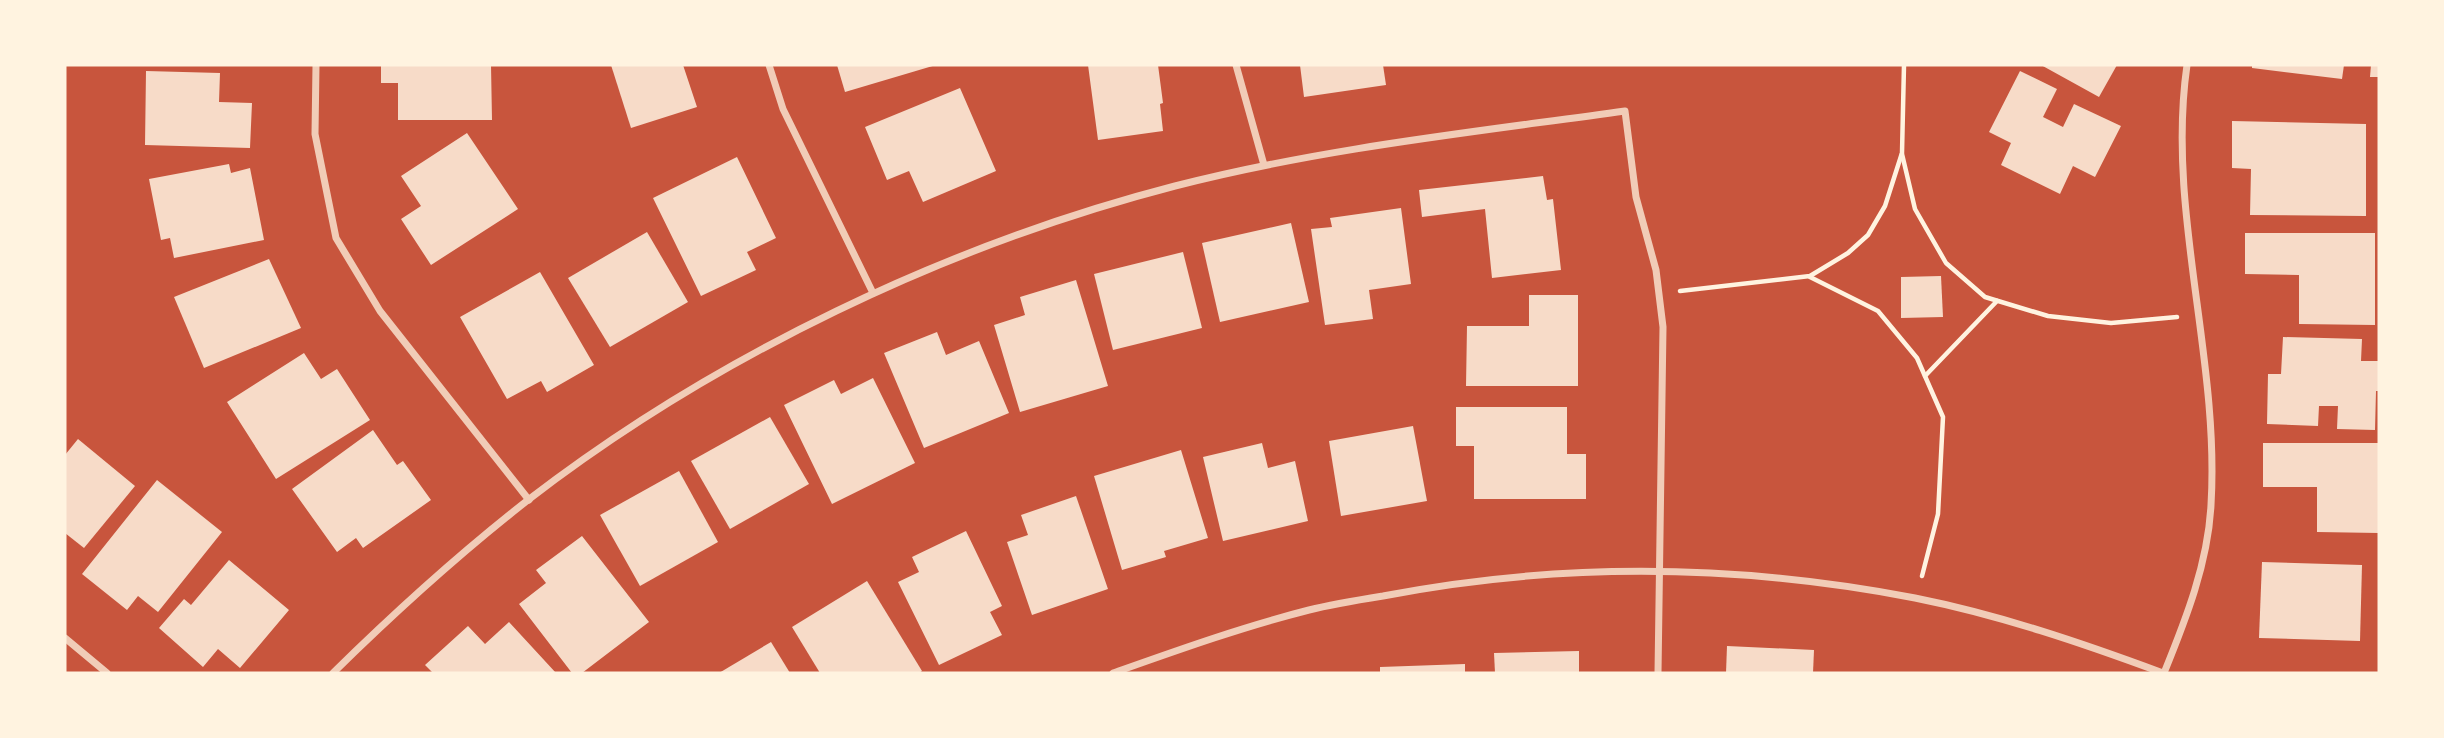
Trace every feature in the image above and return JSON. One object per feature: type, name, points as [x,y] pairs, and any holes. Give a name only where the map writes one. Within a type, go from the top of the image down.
[{"type":"street","points":[[316,65],[315,134],[337,238],[380,311],[528,500]]},
{"type":"street","points":[[769,65],[783,109],[873,293]]},
{"type":"street","points":[[1236,65],[1264,165]]},
{"type":"street","points":[[1113,673],[1227,632],[1311,609],[1441,585],[1572,572],[1660,571],[1703,572],[1832,584],[1917,599],[2083,643],[2164,673],[2201,571],[2211,507],[2212,442],[2185,193],[2182,118],[2187,65]]},
{"type":"street","points":[[333,673],[411,597],[528,500],[643,419],[764,349],[873,293],[1000,241],[1175,186],[1264,165],[1349,150],[1625,111],[1636,197],[1656,270],[1663,327],[1658,673]]},
{"type":"street","points":[[65,638],[107,673]]},
{"type":"path","points":[[1904,65],[1902,153],[1915,209],[1946,263],[1985,297],[2048,316],[2111,323],[2199,315]]},
{"type":"path","points":[[1659,295],[1810,276],[1849,253],[1868,235],[1885,206],[1902,153]]},
{"type":"path","points":[[1810,276],[1878,311],[1917,358],[1943,417],[1938,514],[1917,599]]},
{"type":"path","points":[[1925,376],[1997,300]]},
{"type":"building","points":[[381,65],[491,65],[492,120],[398,120],[398,83],[381,83]]},
{"type":"building","points":[[611,65],[683,65],[697,107],[631,128]]},
{"type":"building","points":[[837,65],[936,65],[845,92]]},
{"type":"building","points":[[1088,65],[1158,65],[1163,103],[1160,104],[1163,131],[1098,140]]},
{"type":"building","points":[[1300,65],[1383,65],[1386,85],[1304,97]]},
{"type":"building","points":[[2041,65],[2117,65],[2099,97]]},
{"type":"building","points":[[2252,65],[2344,65],[2342,79],[2252,68]]},
{"type":"building","points":[[2371,65],[2379,65],[2379,77],[2370,77]]},
{"type":"building","points":[[146,71],[220,73],[219,102],[252,103],[250,148],[145,145]]},
{"type":"building","points":[[2020,71],[2057,89],[2043,117],[2063,127],[2074,104],[2121,126],[2095,177],[2073,166],[2060,194],[2001,165],[2011,143],[1989,132]]},
{"type":"building","points":[[960,88],[996,171],[923,202],[909,171],[887,180],[865,127]]},
{"type":"building","points":[[2232,121],[2366,124],[2366,216],[2250,215],[2251,169],[2232,168]]},
{"type":"building","points":[[467,133],[518,209],[431,265],[401,219],[421,206],[401,176]]},
{"type":"building","points":[[737,157],[776,238],[747,252],[756,270],[701,296],[653,198]]},
{"type":"building","points":[[229,164],[231,173],[250,168],[264,240],[174,258],[170,238],[161,240],[149,179]]},
{"type":"building","points":[[1543,176],[1547,200],[1553,199],[1561,270],[1492,278],[1485,209],[1422,217],[1419,190]]},
{"type":"building","points":[[1401,208],[1411,284],[1369,290],[1373,319],[1325,325],[1311,229],[1332,227],[1330,218]]},
{"type":"building","points":[[1291,223],[1309,302],[1220,322],[1202,243]]},
{"type":"building","points":[[647,232],[688,302],[610,347],[568,278]]},
{"type":"building","points":[[2245,233],[2375,233],[2375,325],[2299,324],[2299,275],[2245,274]]},
{"type":"building","points":[[1183,252],[1202,328],[1113,350],[1094,274]]},
{"type":"building","points":[[269,259],[301,328],[204,368],[174,297]]},
{"type":"building","points":[[540,272],[594,365],[547,392],[541,381],[507,399],[460,317]]},
{"type":"building","points":[[1941,276],[1943,317],[1901,318],[1901,277]]},
{"type":"building","points":[[1076,280],[1108,386],[1020,412],[994,325],[1025,315],[1020,297]]},
{"type":"building","points":[[1529,295],[1578,295],[1578,386],[1466,386],[1467,326],[1529,326]]},
{"type":"building","points":[[937,332],[946,355],[979,341],[1009,413],[924,448],[884,353]]},
{"type":"building","points":[[2283,337],[2362,339],[2361,361],[2379,361],[2375,430],[2337,429],[2338,406],[2319,406],[2318,426],[2267,424],[2268,374],[2281,374]]},
{"type":"building","points":[[304,353],[321,379],[337,369],[370,420],[276,479],[227,402]]},
{"type":"building","points":[[873,378],[915,463],[832,504],[784,405],[834,380],[841,394]]},
{"type":"building","points":[[1456,407],[1567,407],[1567,454],[1586,454],[1586,499],[1474,499],[1474,446],[1456,446]]},
{"type":"building","points":[[770,417],[809,484],[730,529],[691,461]]},
{"type":"building","points":[[1413,426],[1427,501],[1341,516],[1329,441]]},
{"type":"building","points":[[373,430],[397,465],[403,461],[431,500],[363,548],[356,538],[337,552],[292,489]]},
{"type":"building","points":[[78,439],[135,486],[84,548],[65,533],[65,455]]},
{"type":"building","points":[[1262,443],[1268,468],[1295,461],[1308,521],[1223,541],[1203,457]]},
{"type":"building","points":[[2263,443],[2379,443],[2379,533],[2317,532],[2317,487],[2263,487]]},
{"type":"building","points":[[1181,450],[1208,538],[1164,551],[1166,557],[1122,570],[1094,476]]},
{"type":"building","points":[[679,471],[718,542],[640,586],[600,515]]},
{"type":"building","points":[[157,480],[222,532],[158,612],[138,596],[127,610],[82,574]]},
{"type":"building","points":[[1076,496],[1108,589],[1032,615],[1007,542],[1028,535],[1021,515]]},
{"type":"building","points":[[966,531],[1002,606],[990,612],[1002,635],[939,665],[898,582],[919,572],[912,557]]},
{"type":"building","points":[[582,536],[649,622],[582,673],[572,673],[519,604],[546,583],[536,570]]},
{"type":"building","points":[[229,560],[289,610],[240,668],[218,649],[203,667],[159,628],[184,599],[191,605]]},
{"type":"building","points":[[2262,562],[2362,565],[2360,641],[2259,638]]},
{"type":"building","points":[[867,581],[922,671],[919,673],[820,673],[792,627]]},
{"type":"building","points":[[509,622],[556,673],[433,673],[425,665],[468,626],[485,644]]},
{"type":"building","points":[[771,642],[790,673],[719,673]]},
{"type":"building","points":[[1727,646],[1814,650],[1813,673],[1726,673]]},
{"type":"building","points":[[1579,651],[1579,673],[1495,673],[1494,653]]},
{"type":"building","points":[[1465,664],[1465,673],[1380,673],[1380,667]]}]
